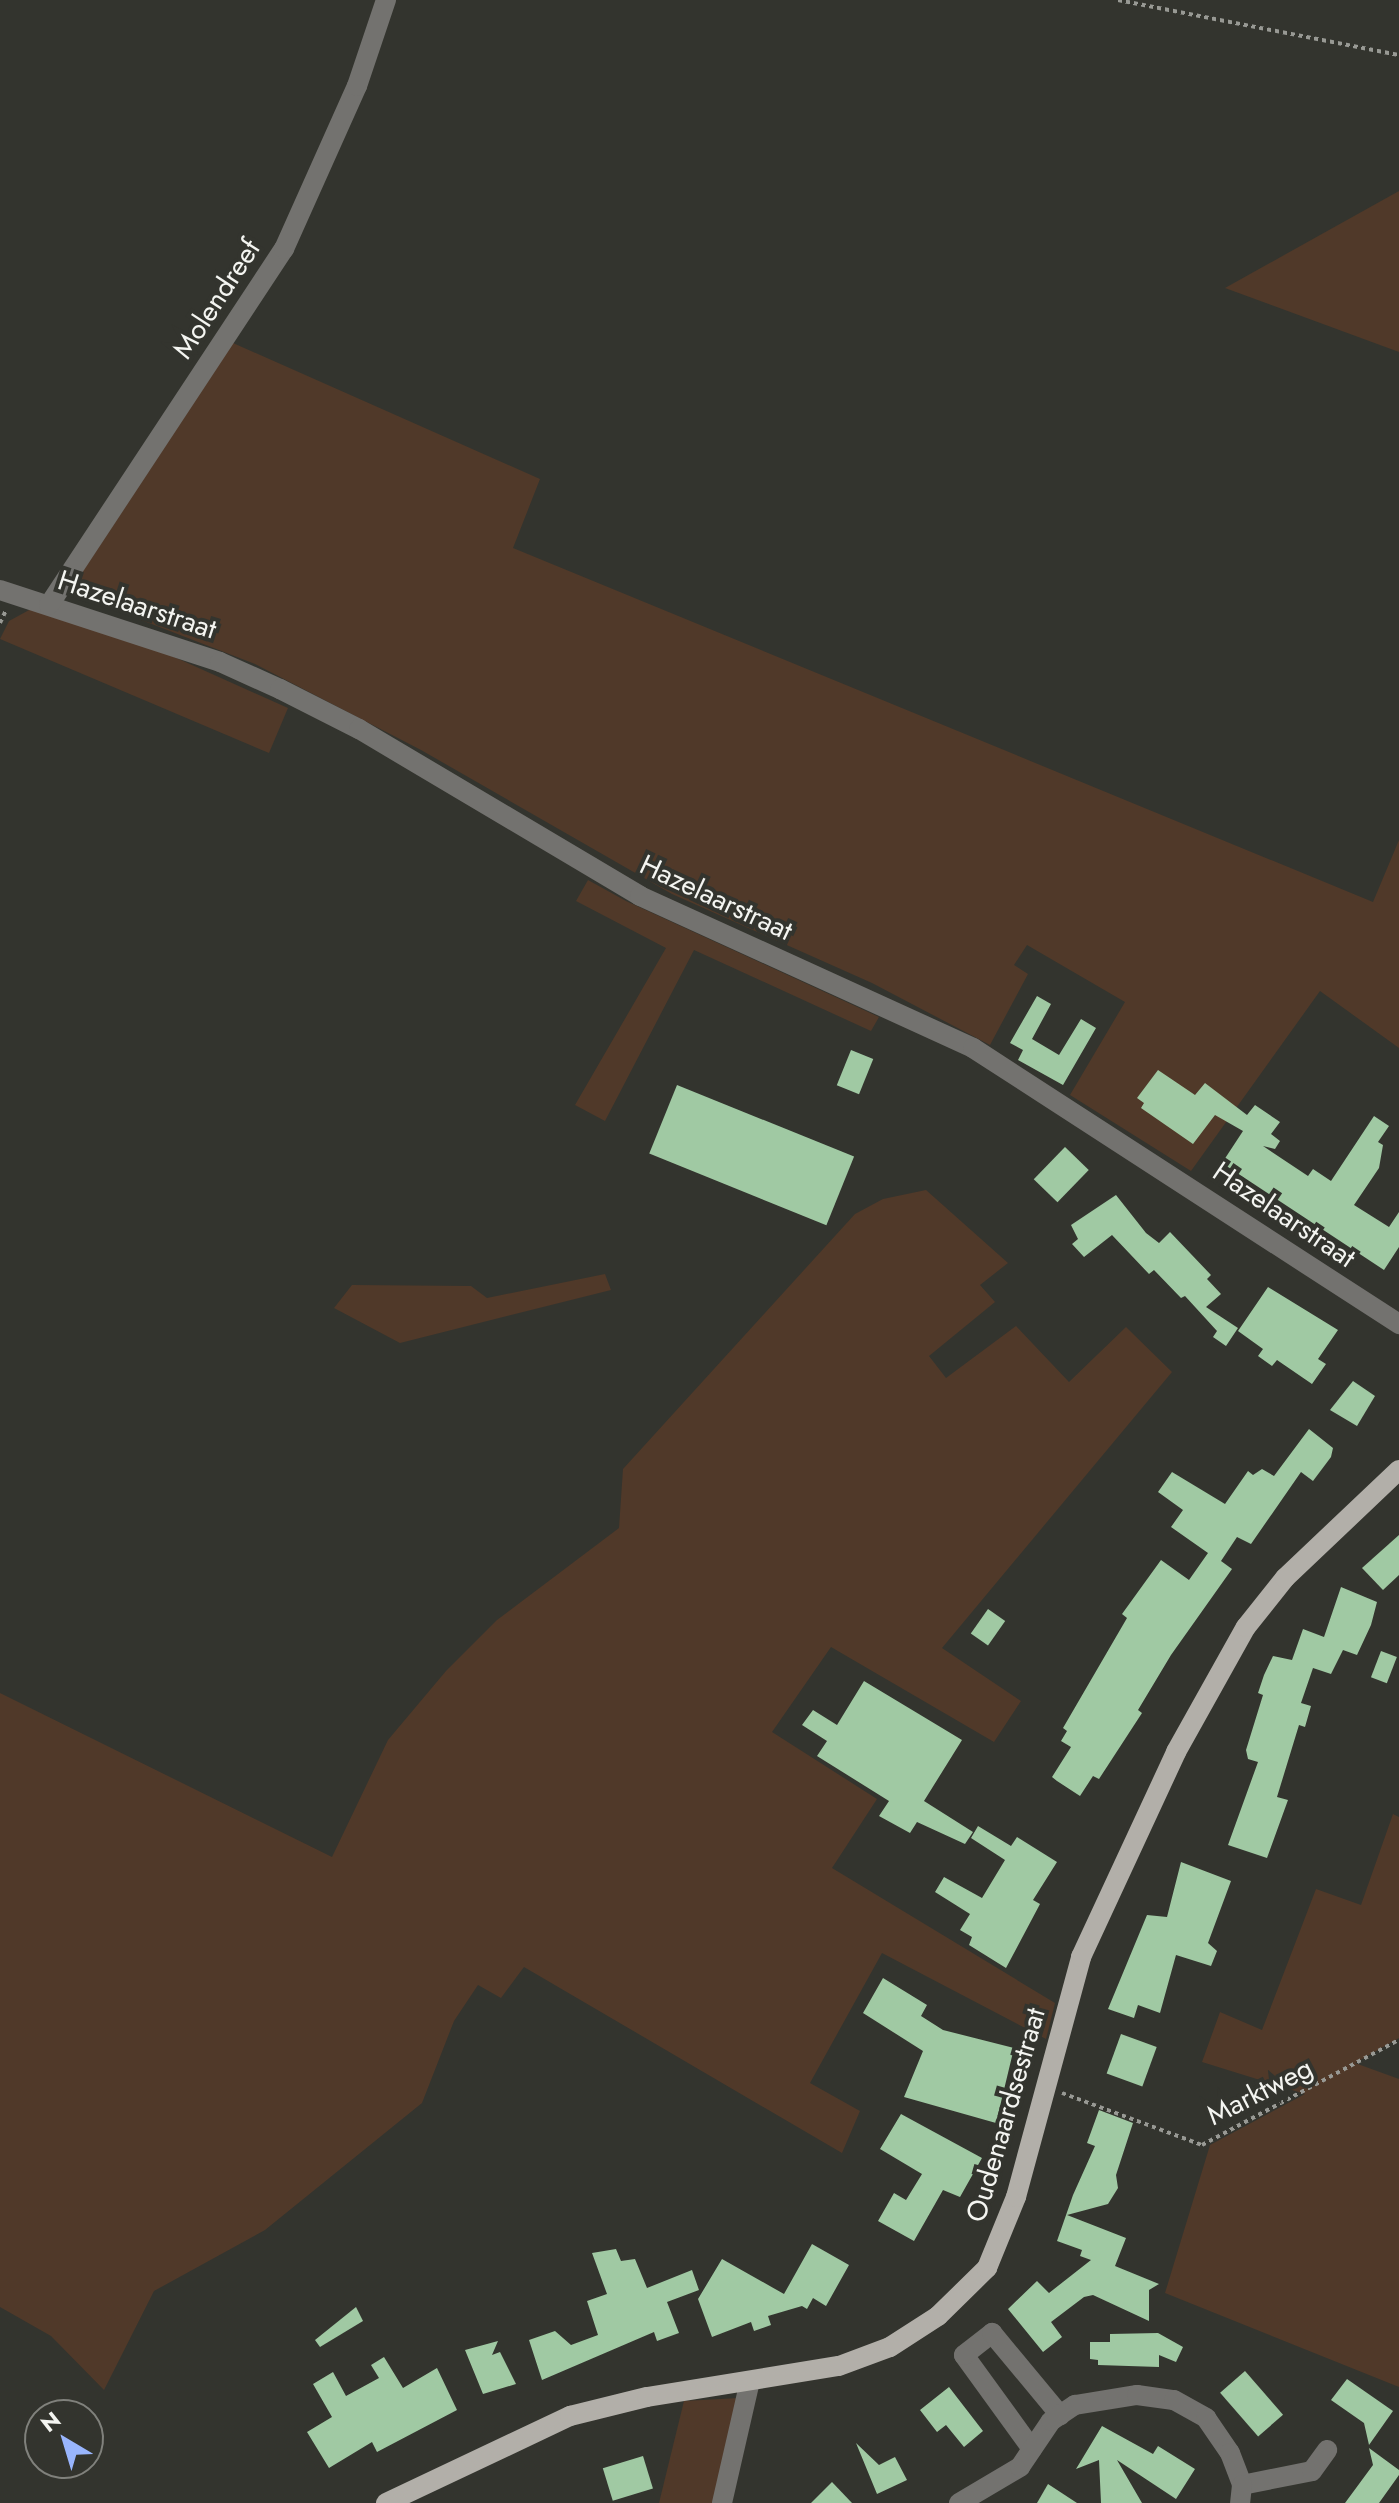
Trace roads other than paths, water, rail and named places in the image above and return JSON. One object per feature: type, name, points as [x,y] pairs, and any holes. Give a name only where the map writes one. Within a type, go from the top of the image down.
[{"type":"main road","name":"Oudenaardsestraat","points":[[386,2503],[570,2416],[647,2397],[839,2366],[890,2347],[964,2291],[987,2268],[1002,2235],[1081,1957],[1216,1675],[1285,1578],[1399,1470]]},
{"type":"street","name":"Molendreef","points":[[49,605],[284,249],[357,86],[386,0]]},
{"type":"street","name":"Hazelaarstraat","points":[[0,590],[220,662],[280,689],[359,729],[640,896],[973,1048],[1399,1324]]},
{"type":"street","name":"Hazelaarstraat","points":[[1380,1313],[1399,1337]]},
{"type":"street","points":[[1032,2449],[964,2355],[992,2333],[1060,2415]]},
{"type":"street","points":[[722,2503],[750,2381]]},
{"type":"street","points":[[965,2502],[999,2484],[1060,2415],[1097,2397],[1137,2395],[1174,2400],[1206,2418],[1230,2453],[1241,2494],[1312,2471],[1327,2450]]}]
